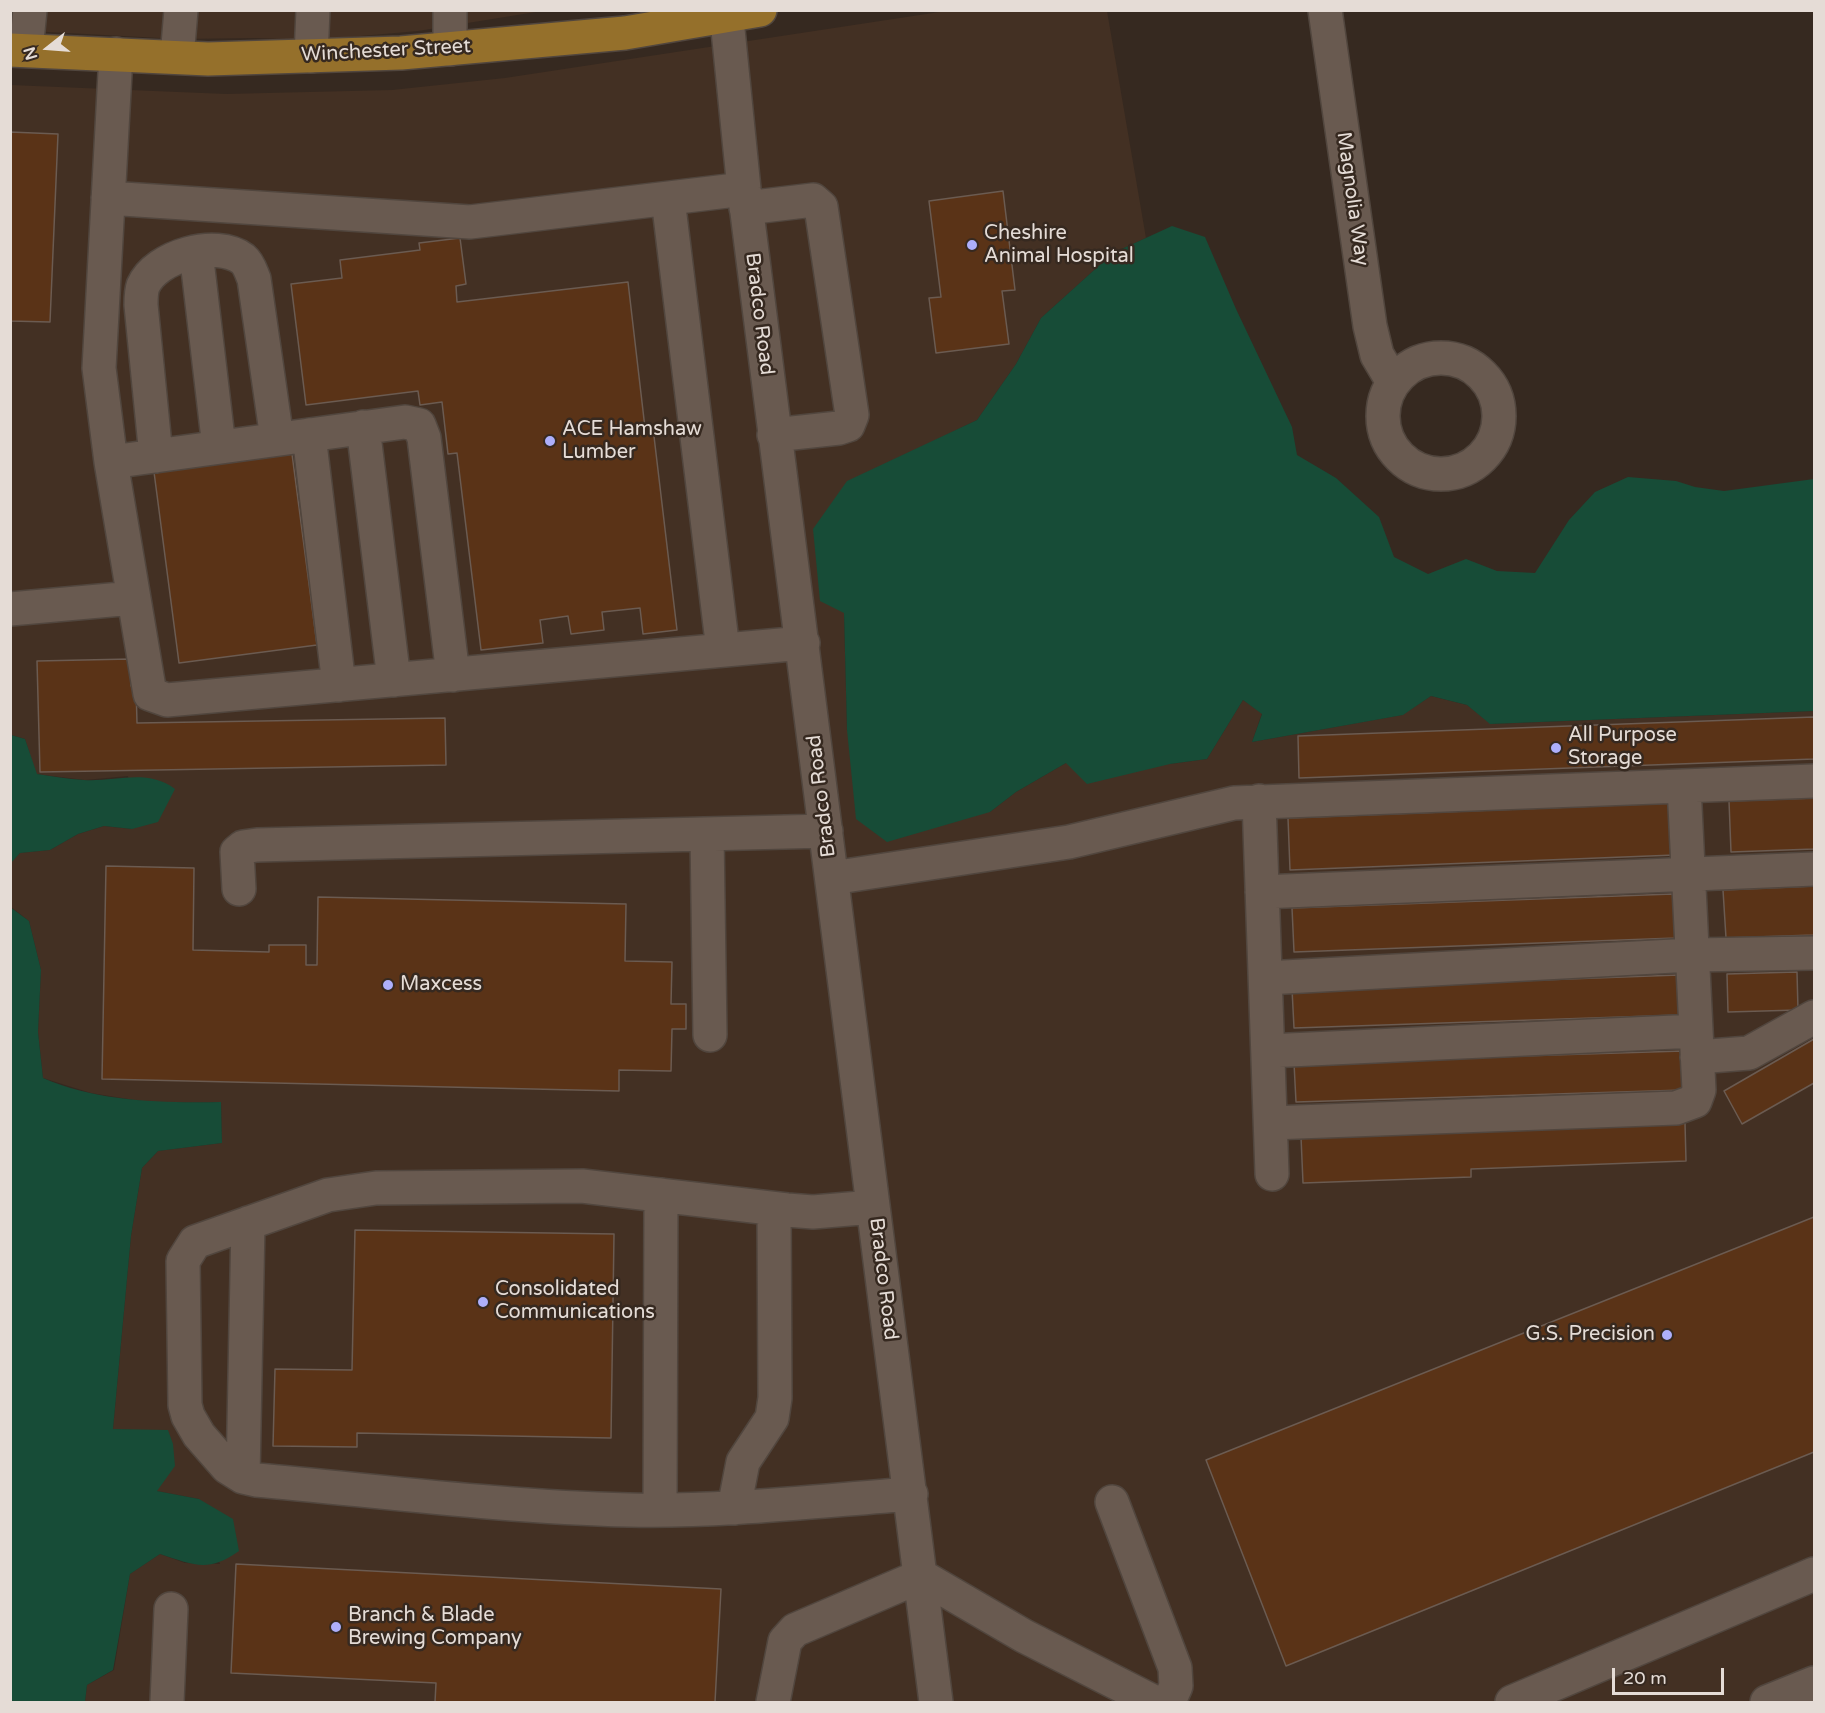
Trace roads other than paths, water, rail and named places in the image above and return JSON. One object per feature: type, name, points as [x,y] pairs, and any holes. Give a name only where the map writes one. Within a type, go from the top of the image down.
[{"type":"main road","name":"Winchester Street","points":[[18,50],[177,57],[311,56],[450,49],[625,33],[726,13],[760,10]]},
{"type":"street","points":[[18,50],[30,10]]},
{"type":"street","points":[[177,57],[181,10]]},
{"type":"street","points":[[311,56],[313,10]]},
{"type":"street","points":[[450,10],[450,49]]},
{"type":"street","name":"Magnolia Way","points":[[1325,10],[1370,326],[1377,355],[1393,382]]},
{"type":"street","name":"Bradco Road","points":[[726,13],[745,199],[774,435],[803,643],[936,1702]]},
{"type":"street","points":[[116,54],[99,368],[111,462],[150,694],[166,700],[803,643]]},
{"type":"street","points":[[108,198],[470,222],[668,199],[813,200],[821,207],[852,415],[848,424],[839,428],[774,435]]},
{"type":"street","points":[[668,199],[723,650]]},
{"type":"street","points":[[156,456],[141,305],[142,287],[151,274],[165,263],[178,255],[196,252],[230,254],[242,259],[250,267],[254,279],[277,439]]},
{"type":"street","points":[[196,252],[219,447]]},
{"type":"street","points":[[111,462],[363,427],[405,422],[419,425],[453,675]]},
{"type":"street","points":[[363,427],[394,680]]},
{"type":"street","points":[[309,435],[339,685]]},
{"type":"street","points":[[10,609],[133,598]]},
{"type":"street","points":[[832,878],[1038,848],[1208,808],[1258,801],[1815,782]]},
{"type":"street","points":[[1271,1123],[1676,1108],[1695,1101],[1699,1090],[1684,786]]},
{"type":"street","points":[[1258,801],[1272,1174]]},
{"type":"street","points":[[238,889],[237,852],[243,847],[256,845],[826,831]]},
{"type":"street","points":[[707,834],[710,1035]]},
{"type":"street","points":[[1262,892],[1815,869]]},
{"type":"street","points":[[1266,978],[1692,955],[1815,952]]},
{"type":"street","points":[[1268,1051],[1696,1044],[1749,1053],[1815,1017]]},
{"type":"street","points":[[873,1207],[813,1212],[582,1186],[376,1188],[328,1195],[195,1242],[183,1261],[185,1405],[199,1435],[227,1467],[243,1477],[568,1508],[660,1510],[734,1508],[911,1494]]},
{"type":"street","points":[[660,1510],[661,1195]]},
{"type":"street","points":[[734,1508],[742,1462],[772,1418],[775,1398],[774,1209]]},
{"type":"street","points":[[243,1477],[248,1223]]},
{"type":"street","points":[[1112,1502],[1175,1668],[1176,1686],[1169,1702]]},
{"type":"street","points":[[1512,1702],[1815,1574]]},
{"type":"street","points":[[773,1702],[786,1641],[795,1630],[921,1576],[1024,1636],[1154,1702]]},
{"type":"street","points":[[167,1702],[171,1610]]},
{"type":"street","points":[[1767,1702],[1815,1683]]},
{"type":"place","name":"Cheshire Animal Hospital","points":[[972,245]]},
{"type":"place","name":"ACE Hamshaw Lumber","points":[[550,441]]},
{"type":"place","name":"All Purpose Storage","points":[[1556,748]]},
{"type":"place","name":"Maxcess","points":[[388,985]]},
{"type":"place","name":"Consolidated Communications","points":[[483,1302]]},
{"type":"place","name":"G.S. Precision","points":[[1667,1335]]},
{"type":"place","name":"Branch & Blade Brewing Company","points":[[336,1627]]}]
